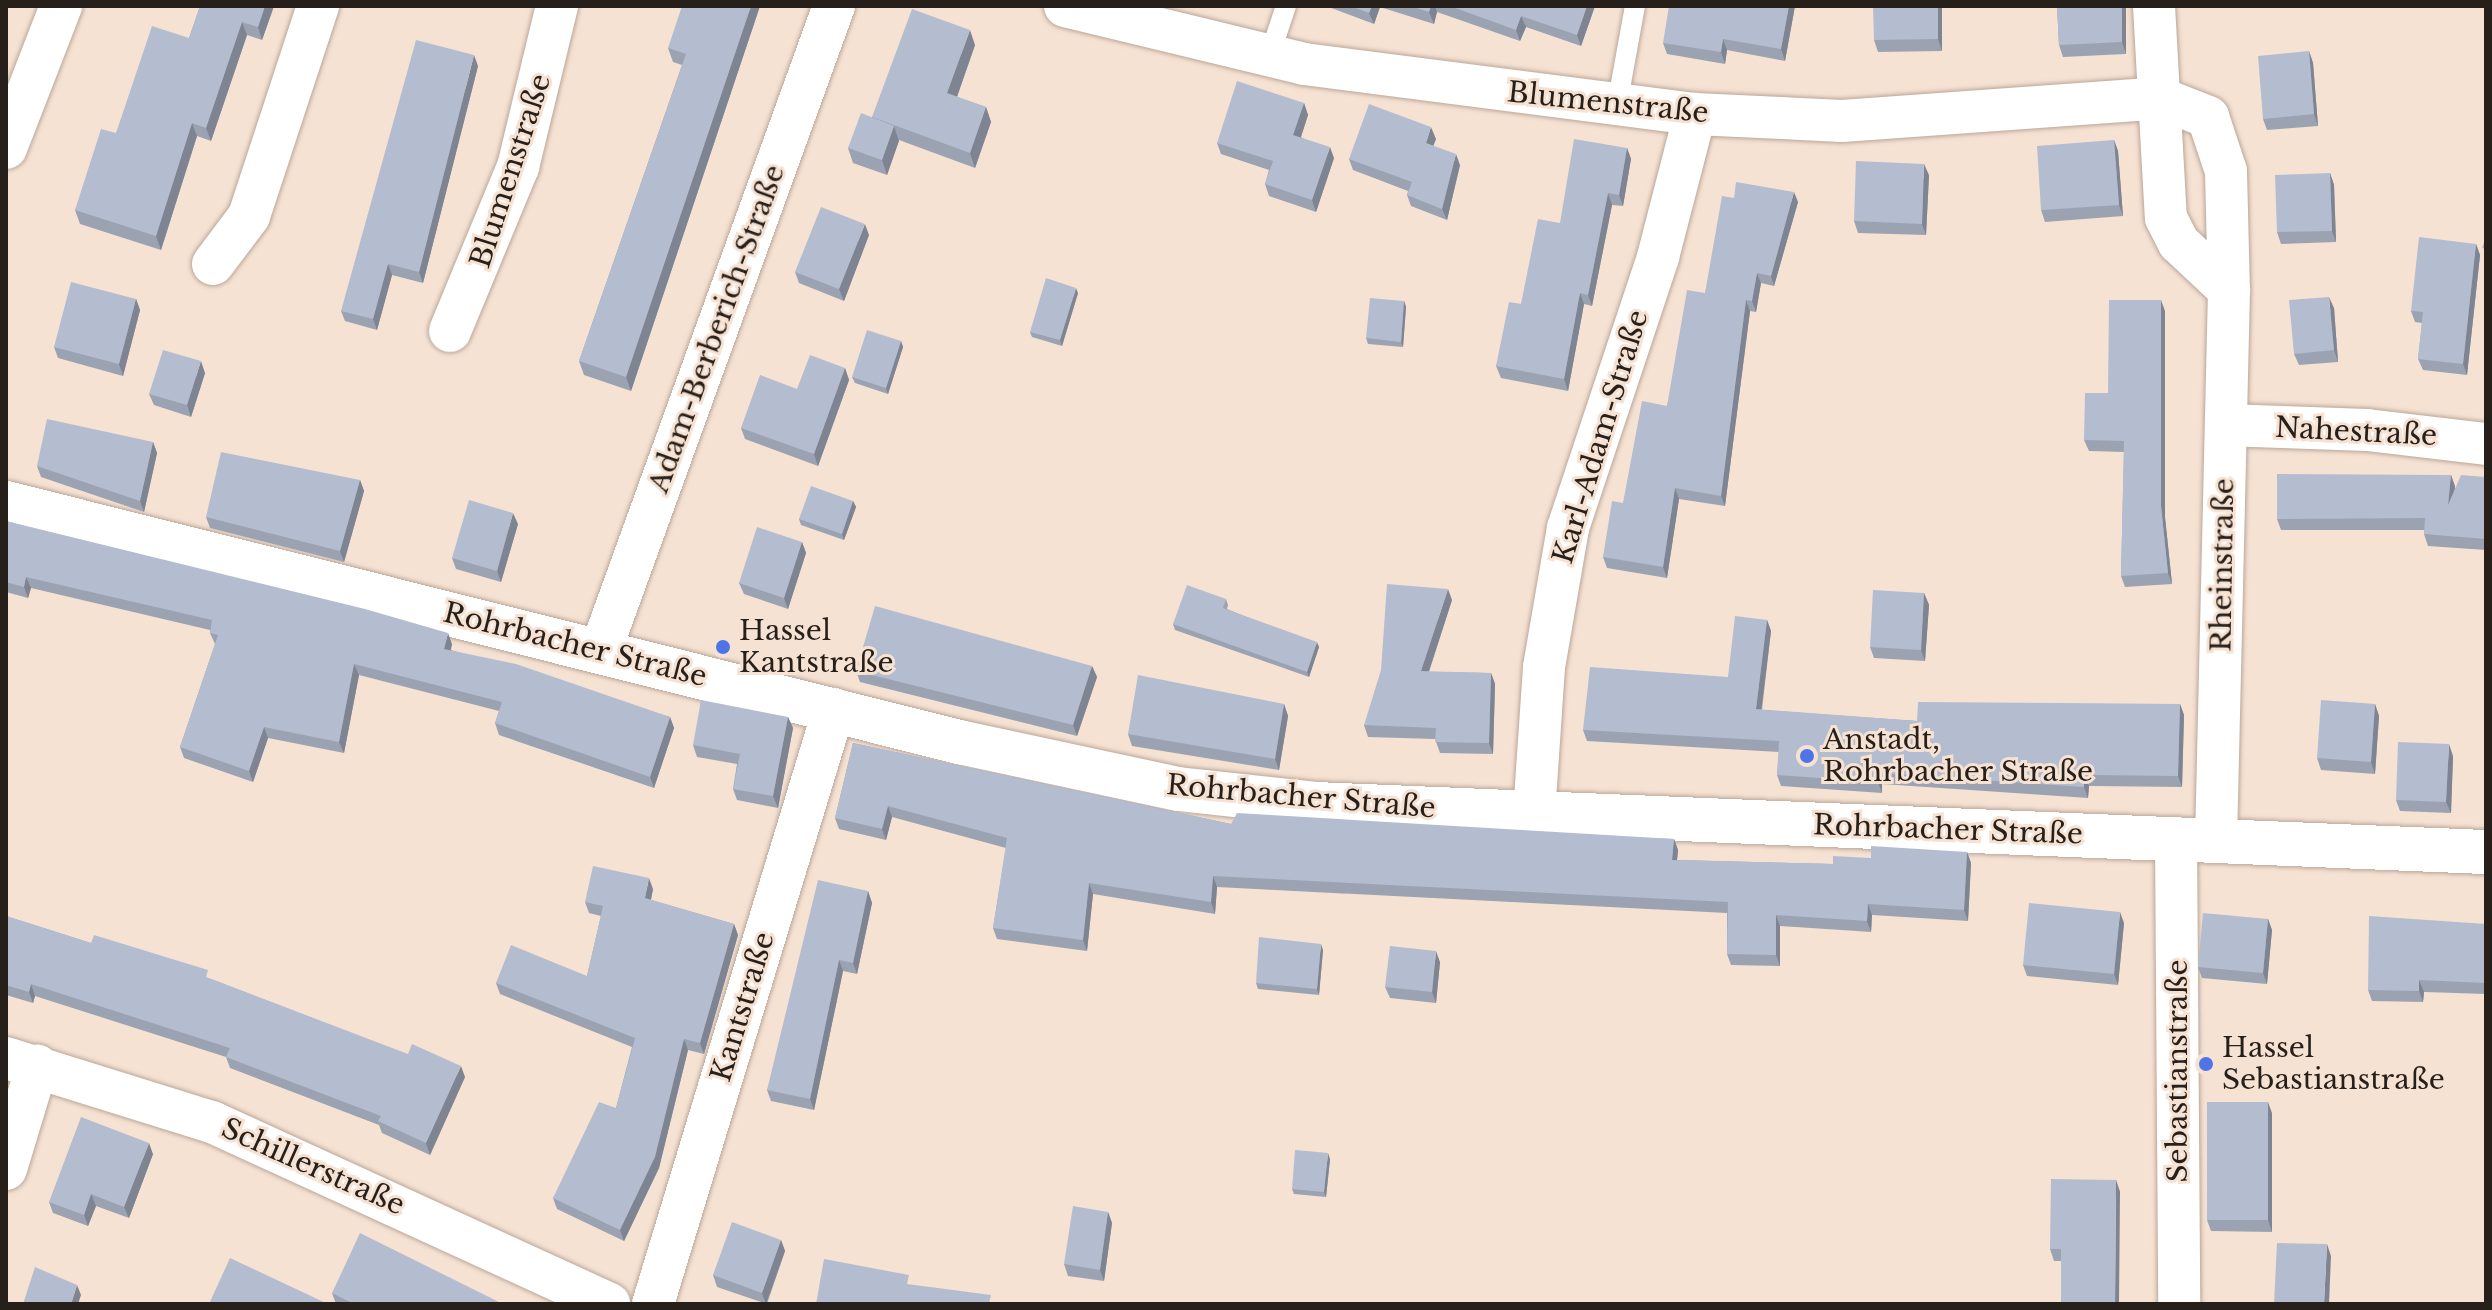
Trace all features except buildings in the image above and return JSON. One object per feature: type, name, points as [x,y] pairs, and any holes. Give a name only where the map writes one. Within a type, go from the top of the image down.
[{"type":"street","points":[[6,148],[61,6]]},
{"type":"street","points":[[213,264],[249,216],[318,6]]},
{"type":"street","name":"Blumenstraße","points":[[450,331],[518,167],[557,6]]},
{"type":"street","name":"Adam-Berberich-Straße","points":[[600,652],[834,6]]},
{"type":"street","name":"Blumenstraße","points":[[1065,6],[1269,57],[1695,114],[1842,121],[2160,98]]},
{"type":"street","points":[[2154,6],[2166,218],[2179,243],[2229,290]]},
{"type":"street","name":"Rheinstraße","points":[[2160,98],[2208,117],[2222,144],[2229,290],[2226,425],[2196,839]]},
{"type":"street","name":"Karl-Adam-Straße","points":[[1534,814],[1544,667],[1568,528],[1658,257],[1695,114]]},
{"type":"street","name":"Nahestraße","points":[[2226,425],[2367,430],[2486,444]]},
{"type":"street","name":"Rohrbacher Straße","points":[[6,503],[600,652],[1178,789],[1534,814],[2486,852]]},
{"type":"street","name":"Kantstraße","points":[[653,1304],[834,709]]},
{"type":"street","name":"Sebastianstraße","points":[[2179,1304],[2196,839]]},
{"type":"street","points":[[6,1169],[22,1062]]},
{"type":"street","name":"Schillerstraße","points":[[22,1062],[110,1085],[298,1157],[609,1304]]},
{"type":"lane","points":[[1269,57],[1286,6]]},
{"type":"lane","points":[[1617,105],[1635,6]]},
{"type":"place","name":"Hassel Kantstraße","points":[[723,647]]},
{"type":"place","name":"Anstadt, Rohrbacher Straße","points":[[1807,756]]},
{"type":"place","name":"Hassel Sebastianstraße","points":[[2206,1064]]}]
